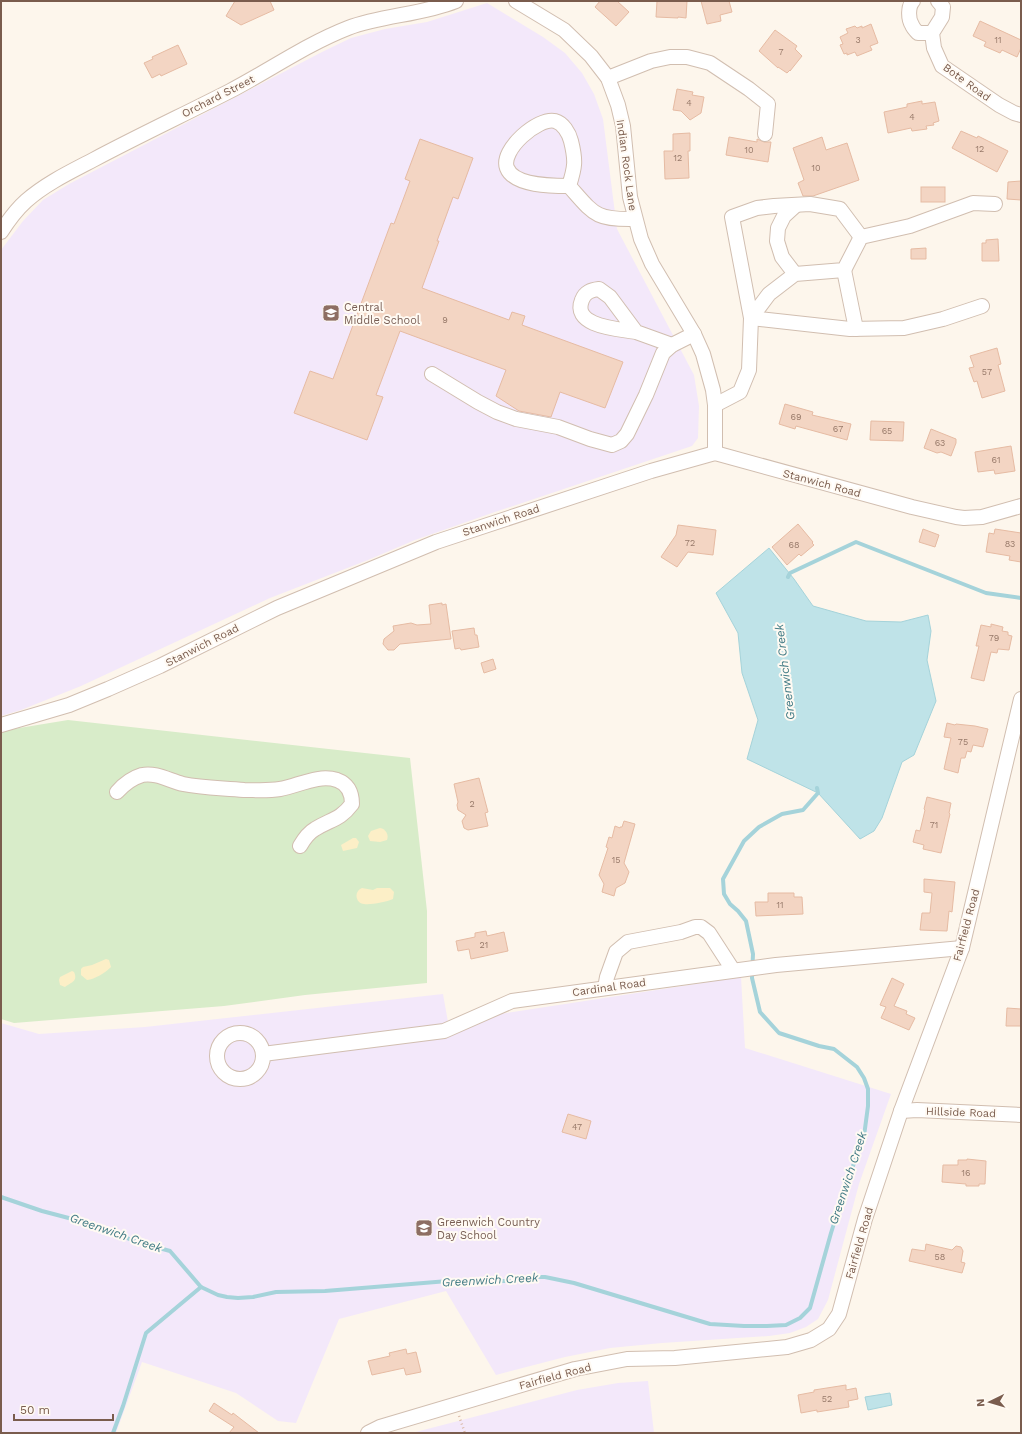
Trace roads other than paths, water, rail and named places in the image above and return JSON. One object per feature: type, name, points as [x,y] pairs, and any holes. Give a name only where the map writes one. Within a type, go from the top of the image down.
[{"type":"street","name":"Orchard Street","points":[[1,232],[17,210],[42,188],[99,156],[237,88],[319,42],[348,28],[364,23],[431,9],[456,1]]},
{"type":"street","name":"Indian Rock Lane","points":[[516,1],[564,30],[591,56],[608,78],[618,105],[623,126],[628,182],[635,218],[642,243],[652,264],[694,334],[703,354],[713,390],[715,405],[715,453]]},
{"type":"street","points":[[914,1],[911,3],[909,14],[911,25],[918,33],[932,33],[942,16],[943,7],[938,1]]},
{"type":"street","name":"Bote Road","points":[[932,33],[934,48],[942,66],[999,104],[1014,113],[1021,115]]},
{"type":"street","points":[[608,78],[651,61],[670,57],[687,57],[710,63],[749,89],[768,104],[765,134]]},
{"type":"street","points":[[569,186],[574,170],[575,156],[570,138],[563,125],[555,121],[546,120],[528,130],[514,146],[506,159],[507,168],[515,177],[533,184],[569,186],[590,210],[604,218],[635,218]]},
{"type":"street","points":[[861,237],[910,226],[973,203],[996,204]]},
{"type":"street","points":[[715,405],[740,392],[749,370],[751,318],[732,217],[757,208],[810,204],[840,209],[861,237]]},
{"type":"street","points":[[795,274],[782,257],[777,241],[778,228],[784,216],[796,205]]},
{"type":"street","points":[[856,329],[844,270],[861,237]]},
{"type":"street","points":[[751,318],[768,294],[795,274],[844,270]]},
{"type":"street","points":[[751,318],[856,329],[904,328],[942,319],[982,306]]},
{"type":"street","points":[[636,332],[672,345]]},
{"type":"street","points":[[432,374],[497,412],[516,419],[558,427],[590,439],[612,445],[621,441],[627,434],[646,395],[663,353],[672,345],[694,334]]},
{"type":"street","name":"Stanwich Road","points":[[1,725],[69,705],[102,692],[160,666],[277,608],[436,542],[651,470],[715,453],[951,517],[982,517],[1021,506]]},
{"type":"street","name":"Fairfield Road","points":[[368,1433],[380,1427],[575,1369],[627,1359],[675,1358],[787,1347],[812,1340],[829,1329],[839,1314],[865,1219],[901,1111],[962,948],[1021,699]]},
{"type":"street","points":[[117,792],[129,780],[143,775],[154,775],[182,784],[244,790],[272,791],[310,780],[336,780],[345,784],[352,797],[352,804],[337,818],[314,829],[300,846]]},
{"type":"street","points":[[605,988],[607,977],[616,952],[628,942],[681,932],[695,927],[702,927],[709,933],[733,970]]},
{"type":"street","name":"Cardinal Road","points":[[263,1054],[444,1031],[512,1001],[733,970],[962,948]]},
{"type":"street","name":"Hillside Road","points":[[901,1111],[917,1110],[1021,1115]]},
{"type":"water","points":[[769,548],[813,606],[866,621],[901,622],[928,615],[931,631],[927,660],[936,701],[914,755],[902,762],[882,818],[874,831],[860,839],[818,793],[747,759],[758,720],[742,673],[738,633],[716,593]]},
{"type":"water","points":[[890,1393],[892,1405],[868,1410],[865,1397]]},
{"type":"waterway","name":"Greenwich Creek","points":[[788,577],[790,573],[856,542],[986,593],[1021,598]]},
{"type":"waterway","name":"Greenwich Creek","points":[[1,1197],[42,1211],[99,1226],[134,1241],[170,1251],[201,1287],[218,1295],[227,1297],[253,1297],[276,1292],[325,1291],[448,1281],[512,1281],[533,1277],[545,1277],[574,1283],[710,1324],[744,1326],[786,1325],[800,1318],[810,1308],[847,1182],[864,1136],[868,1106],[868,1089],[864,1078],[857,1067],[834,1049],[819,1046],[779,1033],[760,1012],[752,978],[753,954],[746,921],[730,904],[724,894],[723,879],[744,841],[759,827],[782,814],[803,810],[818,793],[817,788]]},
{"type":"waterway","points":[[113,1433],[146,1333],[201,1287]]},
{"type":"place","name":"Central Middle School","points":[[331,313]]},
{"type":"place","name":"Greenwich Country Day School","points":[[424,1228]]}]
